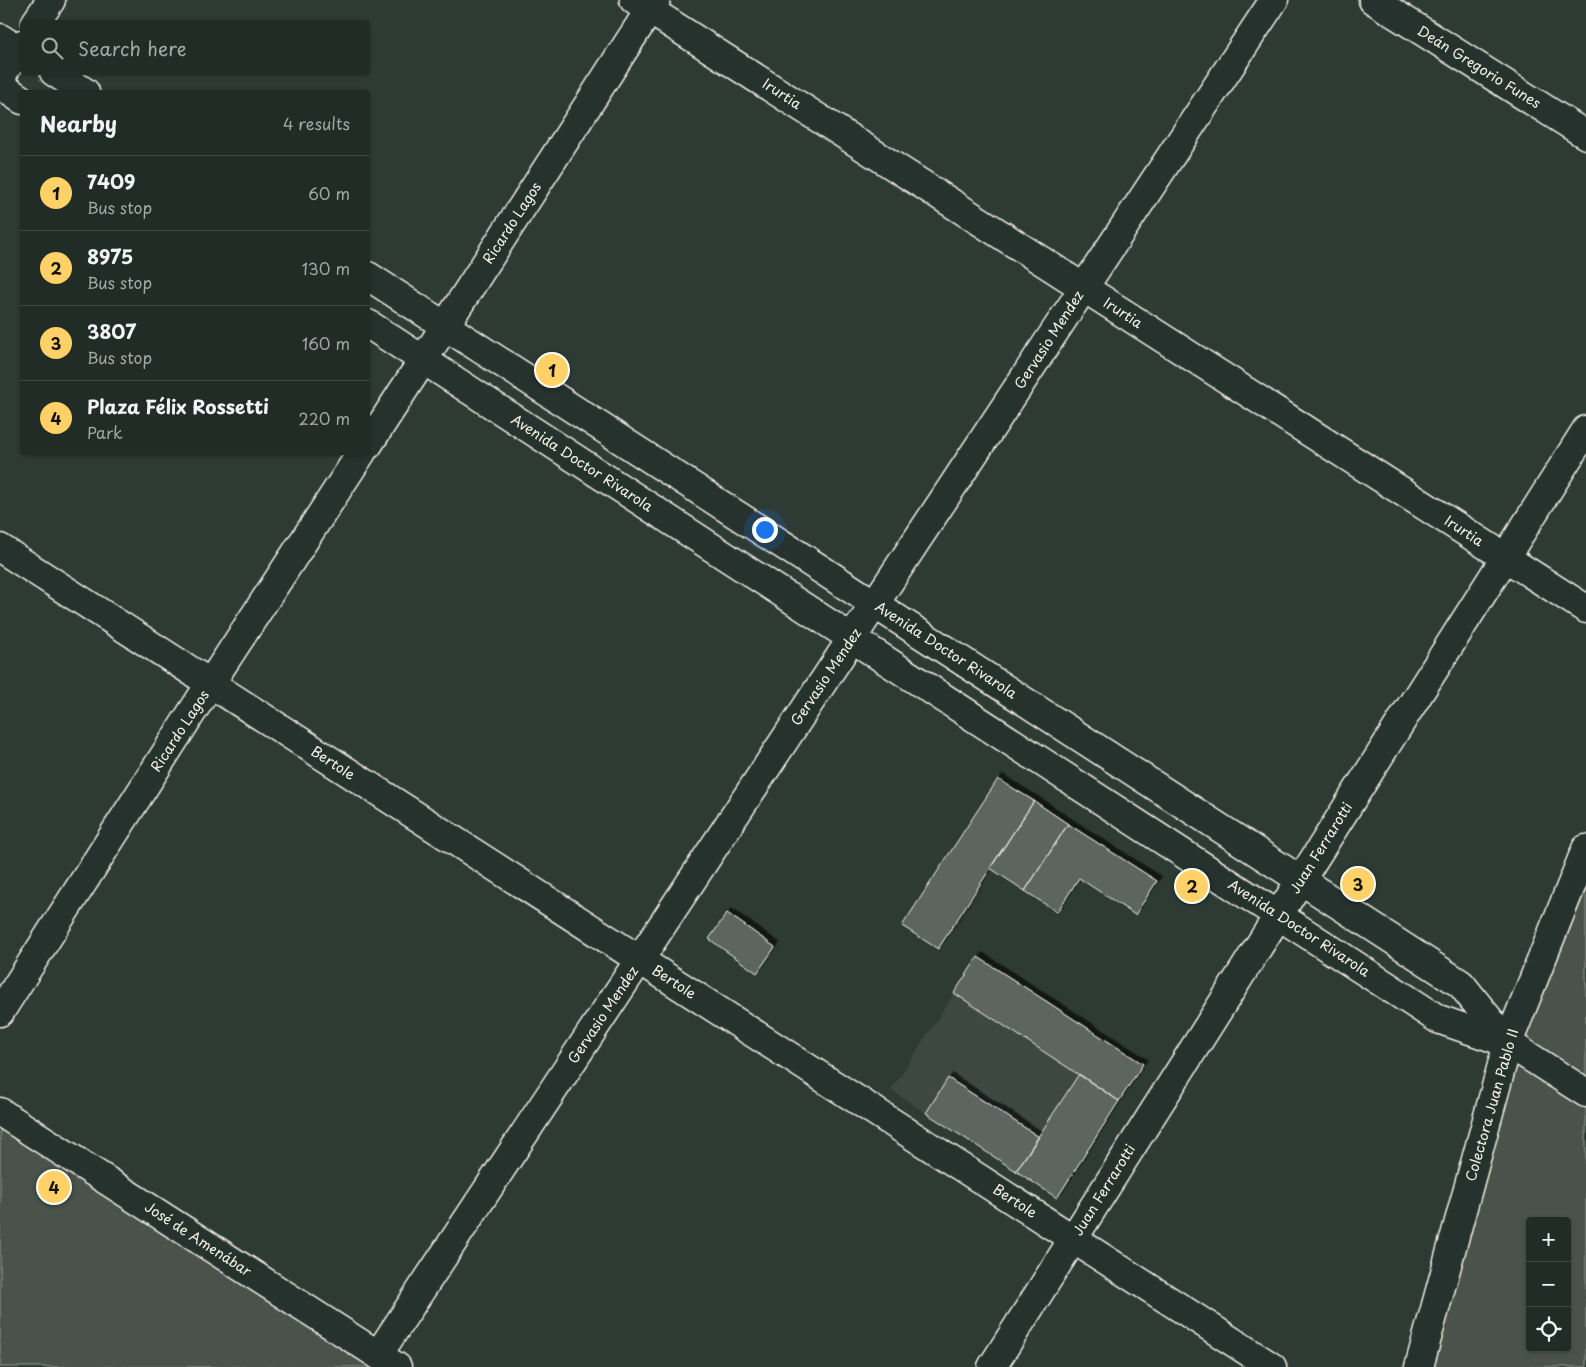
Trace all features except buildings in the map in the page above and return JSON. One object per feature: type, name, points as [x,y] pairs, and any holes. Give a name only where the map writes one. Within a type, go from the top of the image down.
[{"type":"street","points":[[37,20],[51,0]]},
{"type":"street","name":"Gervasio Mendez","points":[[387,1361],[639,960],[1274,0]]},
{"type":"street","name":"Deán Gregorio Funes","points":[[1373,0],[1586,135]]},
{"type":"street","name":"Irurtia","points":[[647,3],[1084,288],[1586,609]]},
{"type":"street","name":"Ricardo Lagos","points":[[370,442],[445,326],[647,3]]},
{"type":"street","points":[[0,78],[16,46]]},
{"type":"street","points":[[59,75],[82,90]]},
{"type":"street","points":[[0,85],[20,99]]},
{"type":"street","name":"Avenida Doctor Rivarola","points":[[370,277],[1461,984],[1508,1042]]},
{"type":"street","name":"Avenida Doctor Rivarola","points":[[370,325],[1438,1019],[1508,1042],[1586,1093]]},
{"type":"street","name":"Juan Ferrarotti","points":[[992,1367],[1586,430]]},
{"type":"street","name":"Ricardo Lagos","points":[[0,1012],[210,684],[360,455]]},
{"type":"street","name":"Bertole","points":[[0,548],[1272,1367]]},
{"type":"street","name":"Colectora Juan Pablo II","points":[[1419,1367],[1508,1042],[1586,849]]},
{"type":"street","name":"José de Amenábar","points":[[0,1112],[387,1361]]},
{"type":"shaded area","points":[[1586,849],[1586,1367],[1419,1367],[1508,1043]]},
{"type":"shaded area","points":[[978,957],[1143,1064],[1057,1198],[891,1090]]},
{"type":"shaded area","points":[[0,1118],[385,1367],[0,1367]]},
{"type":"place","name":"7409","points":[[552,370]]},
{"type":"place","name":"3807","points":[[1358,884]]},
{"type":"place","name":"8975","points":[[1192,886]]},
{"type":"place","name":"Plaza Félix Rossetti","points":[[54,1187]]}]
